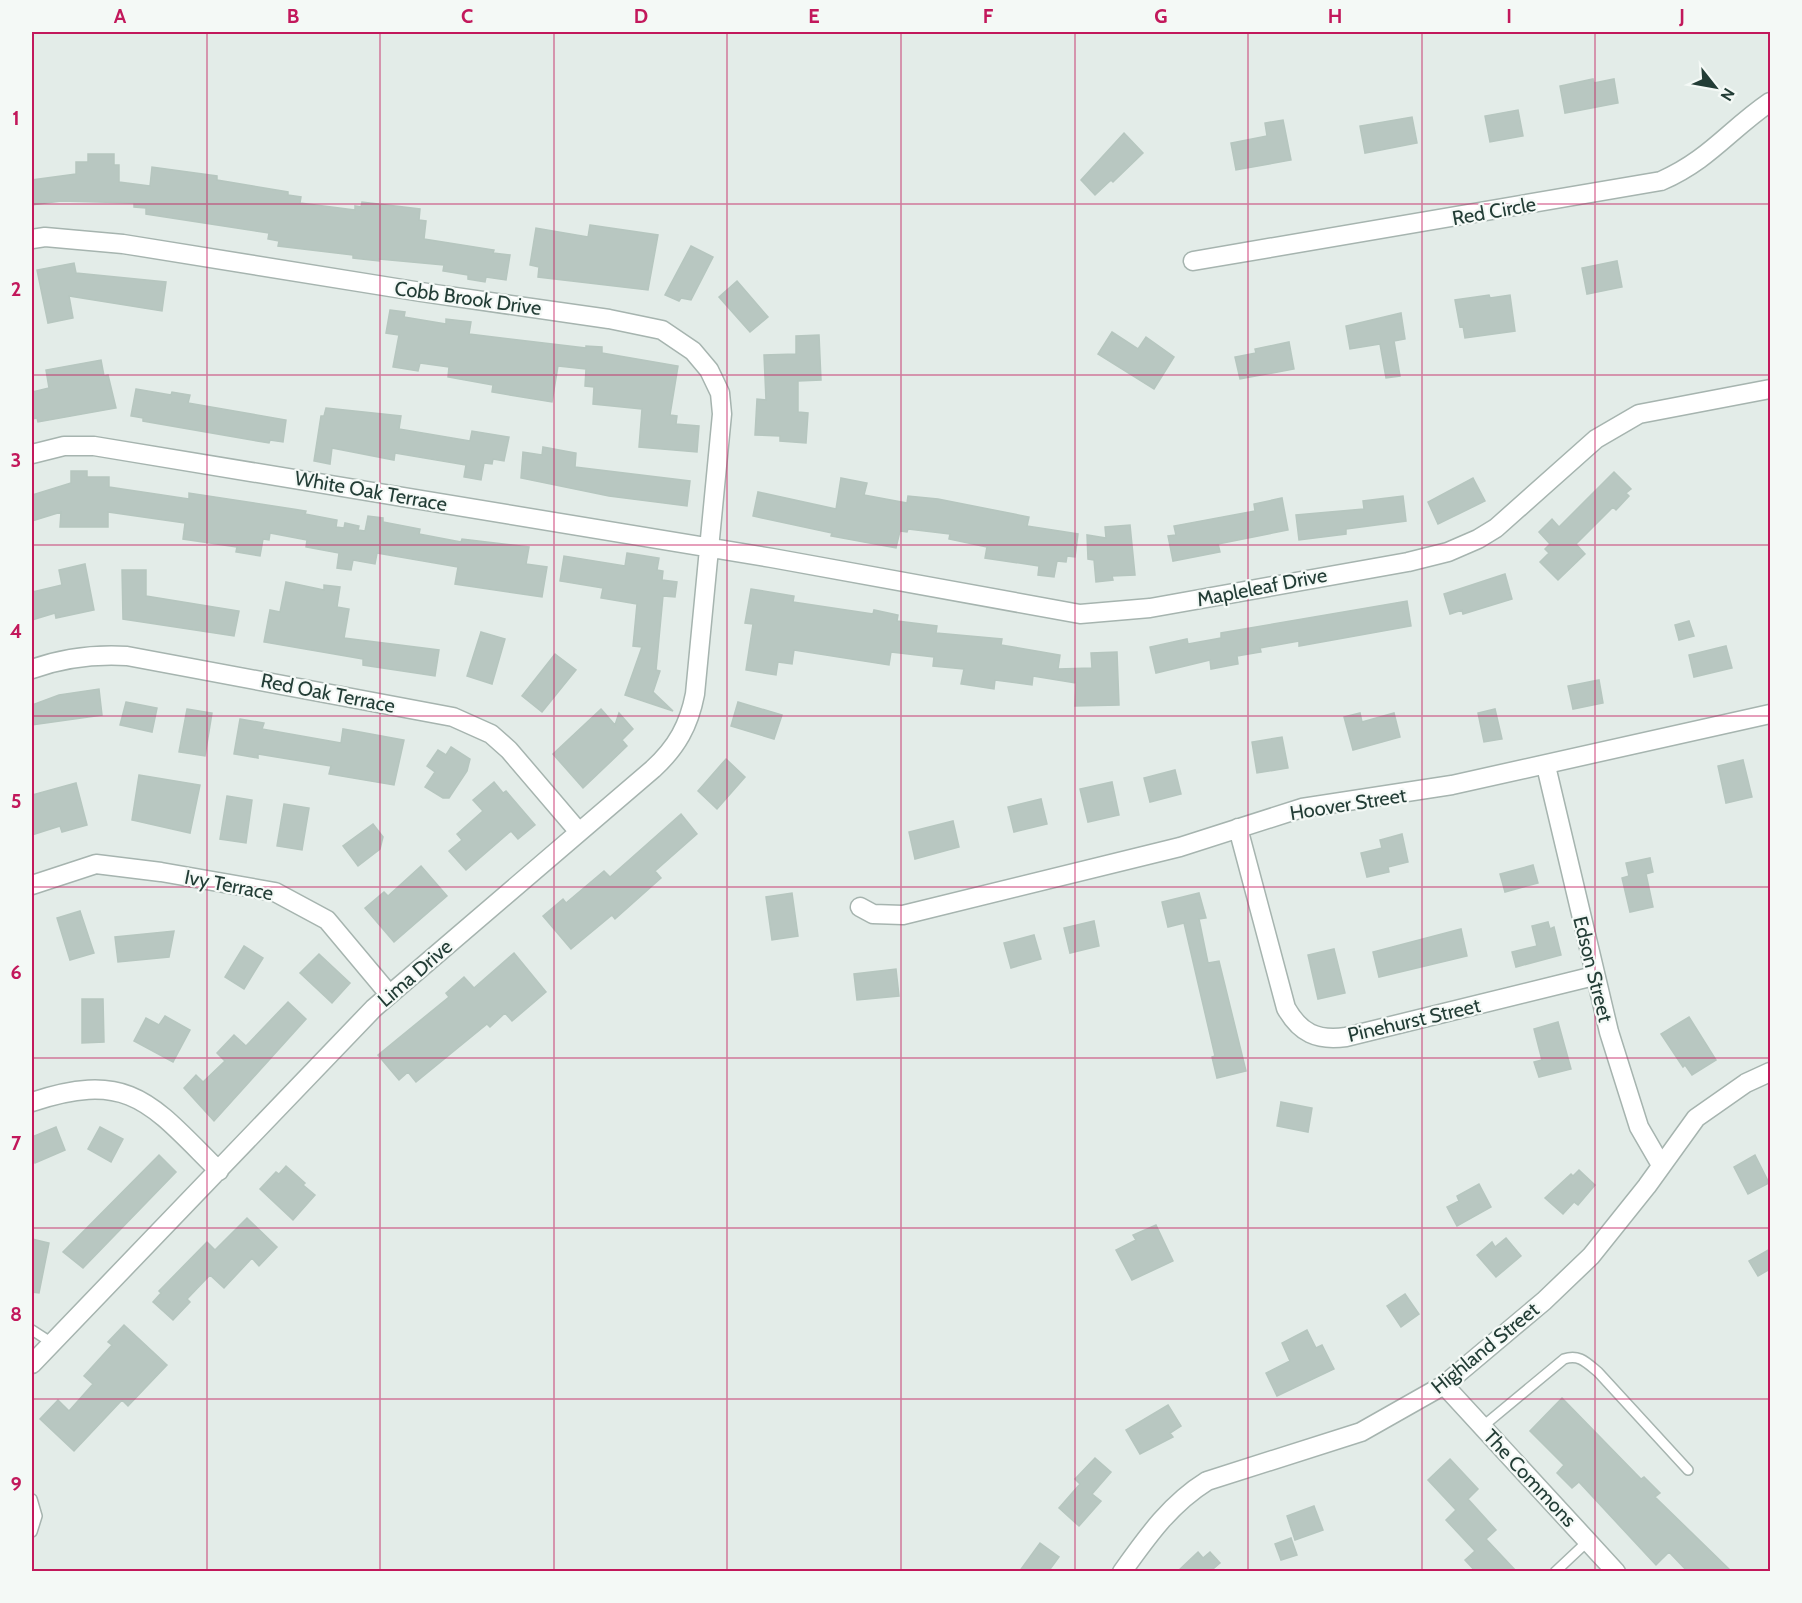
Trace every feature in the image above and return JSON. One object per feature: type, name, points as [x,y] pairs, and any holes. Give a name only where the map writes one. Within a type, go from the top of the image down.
[{"type":"street","name":"Red Circle","points":[[1193,261],[1660,181],[1685,171],[1705,158],[1770,102]]},
{"type":"street","name":"Cobb Brook Drive","points":[[32,239],[45,237],[123,244],[421,292],[609,319],[662,330],[693,351],[709,370],[720,393],[722,414],[710,549]]},
{"type":"street","name":"Mapleleaf Drive","points":[[710,549],[772,558],[1080,614],[1150,608],[1408,562],[1448,552],[1479,539],[1496,528],[1566,464],[1617,425],[1639,414],[1770,389]]},
{"type":"street","name":"White Oak Terrace","points":[[32,454],[64,446],[94,446],[710,549]]},
{"type":"street","name":"Lima Drive","points":[[32,1364],[389,994],[665,758],[684,732],[695,694],[710,549]]},
{"type":"street","name":"Red Oak Terrace","points":[[32,669],[77,658],[103,655],[127,656],[453,717],[491,734],[508,750],[579,832]]},
{"type":"street","name":"Hoover Street","points":[[860,907],[873,914],[903,915],[1180,848],[1302,808],[1419,792],[1546,766],[1770,714]]},
{"type":"street","name":"Edson Street","points":[[1546,766],[1594,976],[1639,1127],[1661,1165]]},
{"type":"street","name":"Pinehurst Street","points":[[1238,828],[1286,1008],[1298,1027],[1315,1037],[1346,1037],[1594,976]]},
{"type":"street","name":"Ivy Terrace","points":[[32,885],[96,864],[161,872],[275,892],[327,920],[389,994]]},
{"type":"street","name":"Highland Street","points":[[1122,1572],[1166,1513],[1186,1494],[1207,1481],[1361,1432],[1444,1385],[1544,1300],[1591,1256],[1696,1118],[1746,1083],[1770,1072]]},
{"type":"street","points":[[32,1102],[62,1092],[89,1088],[130,1096],[154,1109],[219,1171]]},
{"type":"street","name":"The Commons","points":[[1444,1385],[1616,1572]]},
{"type":"lane","points":[[32,1330],[52,1343]]},
{"type":"lane","points":[[1482,1427],[1564,1359],[1572,1356],[1581,1358],[1598,1372],[1688,1470]]},
{"type":"lane","points":[[32,1499],[37,1516],[32,1532]]},
{"type":"lane","points":[[1555,1572],[1588,1541]]},
{"type":"building","points":[[1593,79],[1594,83],[1614,79],[1618,103],[1565,113],[1560,86]]},
{"type":"building","points":[[1518,110],[1523,136],[1490,142],[1485,116]]},
{"type":"building","points":[[1412,117],[1417,143],[1365,153],[1360,126]]},
{"type":"building","points":[[1283,120],[1291,160],[1236,170],[1231,143],[1267,136],[1265,123]]},
{"type":"building","points":[[1124,133],[1143,153],[1113,182],[1111,180],[1095,195],[1081,180]]},
{"type":"building","points":[[88,154],[114,154],[114,165],[119,165],[119,182],[150,186],[152,167],[217,176],[217,180],[288,192],[288,195],[301,197],[300,203],[355,210],[355,206],[361,207],[362,202],[420,209],[419,220],[426,221],[424,239],[494,250],[493,253],[510,255],[506,280],[486,277],[485,282],[468,279],[468,275],[443,271],[444,265],[379,259],[379,261],[353,258],[353,255],[278,246],[279,241],[268,239],[269,233],[146,214],[146,208],[134,207],[134,203],[61,201],[32,205],[32,180],[76,174],[76,162],[88,162]]},
{"type":"building","points":[[590,225],[658,235],[648,290],[538,277],[539,267],[530,265],[536,228],[588,237]]},
{"type":"building","points":[[691,246],[713,257],[691,300],[681,298],[679,301],[665,295]]},
{"type":"building","points":[[1617,261],[1622,287],[1587,294],[1582,268]]},
{"type":"building","points":[[74,263],[76,273],[166,282],[162,311],[69,296],[73,318],[48,323],[37,270]]},
{"type":"building","points":[[737,281],[768,317],[750,332],[719,297]]},
{"type":"building","points":[[1489,295],[1490,298],[1510,295],[1515,331],[1465,338],[1463,326],[1460,327],[1455,300]]},
{"type":"building","points":[[390,310],[405,312],[404,317],[446,324],[446,319],[471,322],[469,334],[586,348],[586,346],[602,347],[602,353],[678,366],[670,415],[677,416],[676,424],[699,426],[697,452],[639,447],[642,409],[593,404],[594,387],[585,386],[586,369],[558,366],[552,402],[492,392],[493,385],[448,377],[449,367],[420,363],[418,371],[393,367],[399,335],[386,333]]},
{"type":"building","points":[[1401,313],[1405,339],[1394,341],[1400,376],[1386,378],[1380,344],[1350,349],[1346,326]]},
{"type":"building","points":[[1112,332],[1138,349],[1146,337],[1174,357],[1154,389],[1098,354]]},
{"type":"building","points":[[819,335],[821,380],[798,381],[798,412],[808,413],[806,443],[780,441],[780,436],[755,435],[757,399],[766,400],[764,355],[796,354],[796,336]]},
{"type":"building","points":[[1289,342],[1294,369],[1240,379],[1235,357],[1256,353],[1255,349]]},
{"type":"building","points":[[101,360],[104,376],[108,375],[116,408],[38,422],[37,418],[32,419],[32,392],[49,388],[46,370]]},
{"type":"building","points":[[136,389],[171,395],[172,392],[190,395],[188,403],[286,420],[283,442],[270,440],[269,443],[143,421],[143,418],[131,416]]},
{"type":"building","points":[[326,408],[401,416],[399,429],[470,441],[472,431],[509,437],[504,461],[493,459],[492,464],[484,463],[481,480],[464,477],[466,465],[395,453],[394,460],[332,448],[330,464],[314,461],[321,416],[324,416]]},
{"type":"building","points":[[543,447],[576,453],[575,467],[690,481],[687,506],[609,496],[521,478],[523,452],[542,455]]},
{"type":"building","points":[[71,471],[87,471],[87,477],[109,477],[109,487],[189,499],[189,493],[306,511],[305,514],[337,520],[336,527],[344,528],[345,523],[359,526],[358,530],[365,531],[368,516],[383,518],[383,522],[420,529],[419,534],[461,542],[462,539],[529,547],[526,564],[547,567],[542,597],[455,584],[458,567],[377,553],[375,564],[353,560],[351,570],[337,568],[339,553],[306,547],[307,540],[270,533],[269,540],[263,539],[260,556],[236,552],[237,547],[183,539],[185,523],[108,512],[108,527],[60,527],[61,512],[32,521],[32,495],[71,483]]},
{"type":"building","points":[[1614,472],[1631,489],[1626,493],[1629,496],[1616,510],[1613,507],[1576,544],[1585,554],[1558,580],[1540,562],[1549,553],[1545,549],[1550,544],[1539,532],[1552,519],[1559,527]]},
{"type":"building","points":[[841,478],[867,483],[864,495],[907,503],[908,496],[938,499],[1029,517],[1027,526],[1078,534],[1075,557],[1067,556],[1066,562],[1057,561],[1054,577],[1038,575],[1039,566],[985,558],[987,547],[949,539],[950,534],[908,529],[907,532],[900,531],[896,548],[831,536],[832,533],[753,516],[758,492],[836,509]]},
{"type":"building","points":[[1473,478],[1485,501],[1438,524],[1428,502]]},
{"type":"building","points":[[1403,496],[1406,521],[1346,529],[1346,534],[1299,540],[1296,515],[1364,509],[1363,501]]},
{"type":"building","points":[[1282,498],[1288,530],[1218,544],[1220,552],[1173,561],[1168,536],[1176,535],[1174,526],[1255,511],[1254,504]]},
{"type":"building","points":[[1130,525],[1135,575],[1112,576],[1113,580],[1096,582],[1094,560],[1088,559],[1087,535],[1106,538],[1105,527]]},
{"type":"building","points":[[627,553],[659,558],[657,570],[663,571],[662,580],[677,582],[675,597],[663,596],[656,670],[660,671],[653,692],[673,711],[625,695],[642,647],[633,646],[637,604],[601,598],[603,588],[560,581],[564,556],[625,566]]},
{"type":"building","points":[[85,564],[94,610],[56,618],[55,613],[32,620],[32,592],[62,585],[59,570]]},
{"type":"building","points":[[122,570],[146,570],[146,596],[239,611],[234,636],[123,619]]},
{"type":"building","points":[[1505,574],[1512,599],[1463,614],[1462,610],[1450,614],[1444,594]]},
{"type":"building","points":[[286,582],[324,590],[324,585],[340,587],[337,607],[349,609],[344,638],[439,650],[435,676],[363,665],[363,659],[264,642],[270,610],[280,612]]},
{"type":"building","points":[[751,589],[794,596],[793,602],[873,614],[874,610],[898,615],[897,621],[937,626],[936,633],[1002,639],[1001,645],[1060,655],[1058,669],[1092,668],[1091,653],[1117,652],[1119,705],[1075,706],[1076,683],[1033,676],[1032,685],[995,680],[994,689],[961,684],[964,669],[933,666],[934,657],[891,652],[889,665],[794,650],[792,664],[778,662],[776,675],[746,670],[753,624],[745,623]]},
{"type":"building","points":[[1407,601],[1411,626],[1299,646],[1299,641],[1260,648],[1261,652],[1237,656],[1238,664],[1211,669],[1210,660],[1156,673],[1150,647],[1187,639],[1188,644],[1221,638],[1221,633]]},
{"type":"building","points":[[1689,621],[1694,636],[1679,640],[1675,625]]},
{"type":"building","points":[[481,632],[505,639],[492,684],[467,676]]},
{"type":"building","points":[[1726,646],[1732,668],[1694,677],[1689,655]]},
{"type":"building","points":[[555,654],[576,670],[542,712],[522,696]]},
{"type":"building","points":[[1599,680],[1603,703],[1573,709],[1568,686]]},
{"type":"building","points":[[99,689],[102,715],[32,725],[32,705],[59,695]]},
{"type":"building","points":[[126,702],[157,708],[152,732],[120,725]]},
{"type":"building","points":[[738,702],[782,715],[774,739],[731,726]]},
{"type":"building","points":[[187,709],[212,713],[205,756],[179,752]]},
{"type":"building","points":[[601,709],[615,725],[619,713],[633,729],[622,740],[627,746],[583,788],[553,754]]},
{"type":"building","points":[[1495,709],[1502,739],[1484,742],[1478,713]]},
{"type":"building","points":[[1360,713],[1362,722],[1394,713],[1400,737],[1353,750],[1344,717]]},
{"type":"building","points":[[240,719],[264,723],[262,729],[341,743],[343,729],[404,740],[394,785],[329,774],[331,766],[258,754],[258,758],[234,754]]},
{"type":"building","points":[[1282,737],[1288,768],[1257,773],[1252,742]]},
{"type":"building","points":[[451,747],[470,759],[467,771],[449,798],[443,798],[425,787],[435,772],[427,766],[438,750],[446,755]]},
{"type":"building","points":[[726,759],[745,777],[717,809],[698,791]]},
{"type":"building","points":[[1743,760],[1752,797],[1726,803],[1718,766]]},
{"type":"building","points":[[1175,770],[1181,794],[1150,802],[1144,778]]},
{"type":"building","points":[[139,775],[200,785],[190,833],[132,820]]},
{"type":"building","points":[[494,782],[503,793],[506,791],[535,825],[518,839],[511,831],[466,870],[449,851],[462,840],[457,834],[483,811],[473,800]]},
{"type":"building","points":[[1112,782],[1119,815],[1088,822],[1080,789]]},
{"type":"building","points":[[76,783],[87,825],[62,832],[60,826],[32,835],[32,795]]},
{"type":"building","points":[[227,796],[252,800],[246,843],[220,839]]},
{"type":"building","points":[[1041,799],[1047,824],[1014,832],[1008,807]]},
{"type":"building","points":[[284,804],[309,808],[302,850],[277,846]]},
{"type":"building","points":[[681,814],[697,834],[655,871],[661,878],[615,919],[612,915],[571,949],[543,916],[563,899],[566,903],[604,871],[610,877]]},
{"type":"building","points":[[953,821],[959,847],[915,859],[909,832]]},
{"type":"building","points":[[373,824],[383,837],[380,849],[358,866],[343,846]]},
{"type":"building","points":[[1402,834],[1408,862],[1388,867],[1389,872],[1367,877],[1361,853],[1382,848],[1380,840]]},
{"type":"building","points":[[1650,858],[1653,872],[1646,874],[1653,907],[1630,912],[1622,878],[1629,876],[1626,863]]},
{"type":"building","points":[[1533,865],[1538,883],[1505,892],[1500,874]]},
{"type":"building","points":[[421,866],[447,896],[394,942],[365,908],[384,892],[388,896]]},
{"type":"building","points":[[792,893],[798,936],[772,940],[766,897]]},
{"type":"building","points":[[1199,893],[1206,918],[1199,919],[1208,963],[1219,961],[1246,1071],[1217,1078],[1212,1057],[1215,1056],[1184,923],[1168,927],[1162,902]]},
{"type":"building","points":[[80,911],[94,953],[70,960],[57,918]]},
{"type":"building","points":[[1094,921],[1099,946],[1070,953],[1064,928]]},
{"type":"building","points":[[1548,922],[1550,929],[1554,927],[1561,955],[1516,967],[1512,952],[1537,946],[1532,926]]},
{"type":"building","points":[[1461,929],[1467,956],[1379,977],[1373,952]]},
{"type":"building","points":[[174,931],[169,957],[118,962],[115,937]]},
{"type":"building","points":[[1034,935],[1041,959],[1011,968],[1004,943]]},
{"type":"building","points":[[244,946],[263,958],[244,989],[225,977]]},
{"type":"building","points":[[1334,949],[1345,993],[1318,999],[1308,955]]},
{"type":"building","points":[[514,953],[546,992],[512,1021],[505,1013],[490,1027],[487,1024],[416,1082],[408,1072],[399,1080],[378,1055],[449,997],[446,993],[464,977],[474,988]]},
{"type":"building","points":[[319,954],[350,983],[332,1003],[300,973]]},
{"type":"building","points":[[896,969],[899,996],[857,1000],[854,974]]},
{"type":"building","points":[[82,999],[103,999],[104,1042],[82,1043]]},
{"type":"building","points":[[288,1002],[306,1019],[214,1121],[184,1088],[196,1075],[203,1082],[225,1061],[217,1053],[234,1035],[246,1046]]},
{"type":"building","points":[[165,1016],[190,1030],[173,1062],[134,1041],[146,1018],[159,1025]]},
{"type":"building","points":[[1689,1017],[1716,1060],[1692,1075],[1685,1065],[1683,1067],[1661,1034]]},
{"type":"building","points":[[1558,1022],[1571,1069],[1539,1077],[1534,1062],[1542,1060],[1534,1029]]},
{"type":"building","points":[[1281,1102],[1312,1108],[1308,1132],[1277,1126]]},
{"type":"building","points":[[56,1127],[65,1150],[35,1163],[32,1154],[32,1137]]},
{"type":"building","points":[[100,1127],[123,1139],[111,1162],[88,1149]]},
{"type":"building","points":[[159,1155],[176,1172],[83,1268],[63,1252]]},
{"type":"building","points":[[1755,1155],[1769,1183],[1748,1194],[1734,1167]]},
{"type":"building","points":[[286,1166],[315,1195],[293,1220],[260,1189],[276,1172],[279,1174]]},
{"type":"building","points":[[1579,1170],[1595,1185],[1578,1205],[1574,1202],[1563,1214],[1545,1198],[1571,1174],[1573,1176]]},
{"type":"building","points":[[1479,1184],[1491,1207],[1457,1226],[1447,1207],[1459,1201],[1457,1196]]},
{"type":"building","points":[[247,1218],[277,1247],[259,1266],[252,1258],[224,1288],[210,1275],[187,1299],[190,1302],[173,1320],[153,1302],[161,1293],[159,1291],[207,1242],[215,1250]]},
{"type":"building","points":[[1156,1225],[1173,1261],[1132,1280],[1116,1250],[1136,1240],[1133,1235]]},
{"type":"building","points":[[1506,1238],[1521,1256],[1496,1277],[1477,1255],[1492,1242],[1495,1247]]},
{"type":"building","points":[[32,1239],[49,1243],[39,1293],[32,1292]]},
{"type":"building","points":[[1770,1249],[1770,1269],[1758,1276],[1749,1261]]},
{"type":"building","points":[[1405,1294],[1419,1314],[1401,1327],[1387,1306]]},
{"type":"building","points":[[124,1325],[167,1365],[128,1406],[122,1400],[74,1451],[40,1419],[58,1400],[69,1411],[93,1384],[84,1376],[112,1345],[108,1342]]},
{"type":"building","points":[[1307,1330],[1316,1348],[1322,1345],[1334,1369],[1277,1396],[1266,1373],[1290,1361],[1282,1343]]},
{"type":"building","points":[[1562,1398],[1641,1479],[1644,1477],[1660,1493],[1655,1497],[1732,1572],[1688,1572],[1669,1552],[1656,1565],[1579,1482],[1572,1488],[1557,1473],[1564,1465],[1530,1431]]},
{"type":"building","points":[[1168,1405],[1181,1426],[1170,1433],[1173,1437],[1140,1454],[1126,1430]]},
{"type":"building","points":[[1095,1458],[1111,1472],[1092,1494],[1101,1501],[1079,1526],[1059,1508],[1080,1484],[1075,1479]]},
{"type":"building","points":[[1450,1459],[1478,1489],[1468,1499],[1496,1530],[1486,1539],[1517,1572],[1476,1572],[1465,1560],[1475,1551],[1446,1520],[1456,1510],[1428,1480]]},
{"type":"building","points":[[1314,1506],[1323,1530],[1295,1540],[1287,1516]]},
{"type":"building","points":[[1291,1538],[1297,1555],[1281,1560],[1275,1544]]},
{"type":"building","points":[[1040,1543],[1059,1557],[1048,1572],[1019,1572]]},
{"type":"building","points":[[1198,1552],[1203,1558],[1210,1552],[1220,1563],[1213,1569],[1215,1572],[1177,1572]]}]
